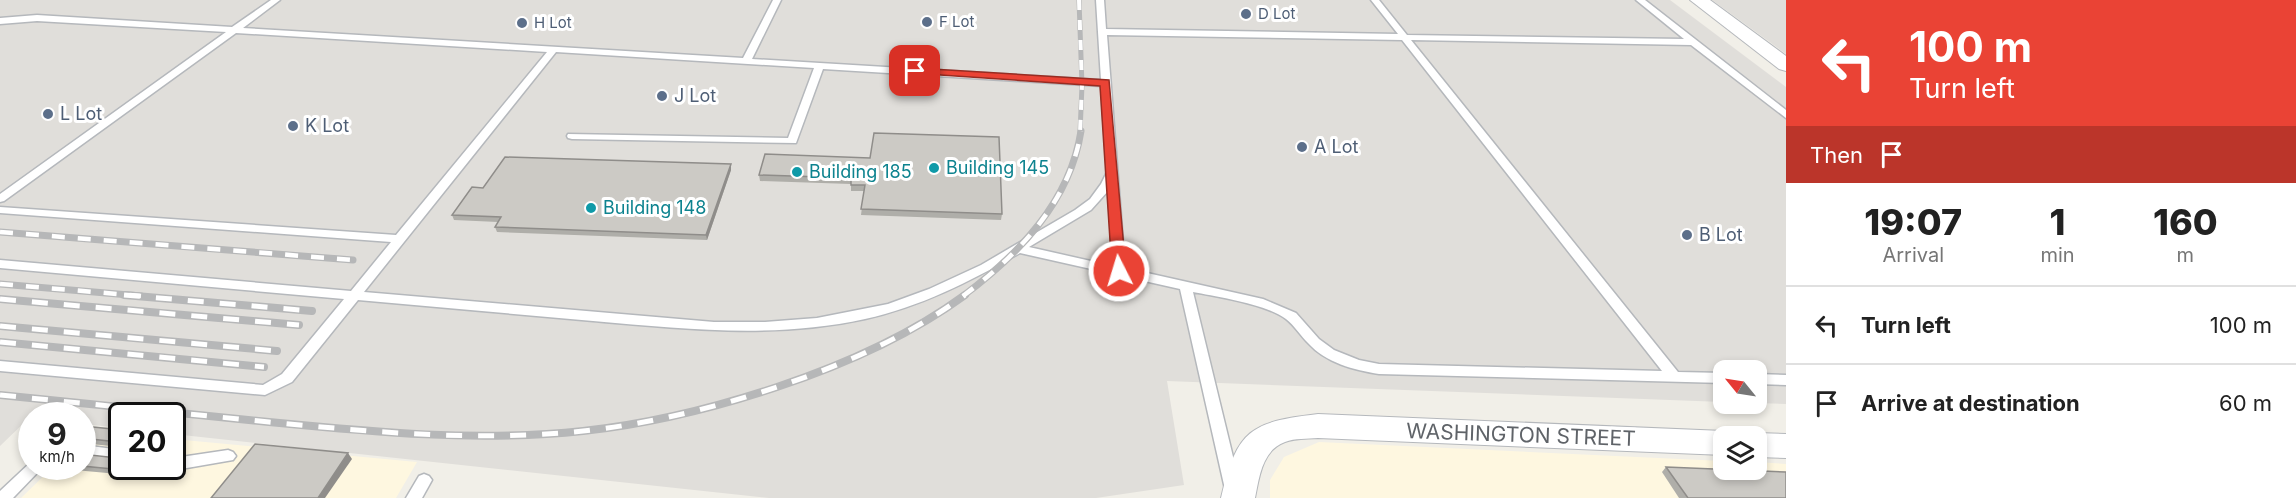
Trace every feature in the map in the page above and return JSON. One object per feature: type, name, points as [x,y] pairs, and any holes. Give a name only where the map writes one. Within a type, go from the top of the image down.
[{"type":"street","points":[[1699,0],[1786,65]]},
{"type":"street","name":"WASHINGTON STREET","points":[[1236,498],[1249,459],[1263,441],[1275,432],[1318,426],[1713,443]]},
{"type":"street","points":[[1767,445],[1786,446]]},
{"type":"lane","points":[[0,199],[276,0]]},
{"type":"lane","points":[[746,61],[777,0]]},
{"type":"lane","points":[[1100,0],[1119,271]]},
{"type":"lane","points":[[1375,0],[1674,377]]},
{"type":"lane","points":[[1640,0],[1786,115]]},
{"type":"lane","points":[[0,21],[37,18],[1105,83]]},
{"type":"lane","points":[[1102,32],[1693,42]]},
{"type":"lane","points":[[0,366],[264,390],[287,378],[554,49]]},
{"type":"lane","points":[[572,136],[792,141],[820,65]]},
{"type":"lane","points":[[0,264],[714,327],[770,328],[824,322],[872,312],[916,299],[1019,249],[1100,198],[1106,189],[1111,173]]},
{"type":"lane","points":[[0,210],[399,239]]},
{"type":"lane","points":[[1019,249],[1258,302],[1281,310],[1300,324],[1314,342],[1329,353],[1356,365],[1379,369],[1713,378]]},
{"type":"lane","points":[[1185,285],[1236,498]]},
{"type":"lane","points":[[1767,379],[1786,380]]},
{"type":"lane","points":[[186,460],[228,456]]},
{"type":"lane","points":[[5,497],[21,480]]},
{"type":"lane","points":[[414,498],[424,480]]},
{"type":"shaded area","points":[[0,0],[1670,0],[1786,87],[1786,404],[1767,403],[1767,360],[1713,360],[1713,402],[1167,381],[1184,485],[1096,498],[769,498],[186,435],[186,402],[108,402],[108,427],[96,425],[96,402],[18,402],[18,429],[0,446]]},
{"type":"shaded area","points":[[1712,0],[1786,0],[1786,54]]},
{"type":"shaded area","points":[[108,435],[108,480],[186,480],[186,440],[417,462],[396,498],[21,498],[40,480],[96,480],[96,436]]},
{"type":"shaded area","points":[[1319,442],[1713,461],[1713,480],[1767,480],[1767,463],[1786,464],[1786,498],[1270,498],[1270,480],[1284,457]]},
{"type":"building","name":"Building 145","points":[[874,133],[999,137],[1002,214],[861,209],[865,185],[851,185],[851,178],[759,175],[765,154],[870,158]]},
{"type":"building","name":"Building 148","points":[[505,157],[731,164],[706,235],[495,227],[501,217],[452,215],[472,187],[483,188]]},
{"type":"building","points":[[96,427],[108,429],[108,441],[96,440]]},
{"type":"building","points":[[255,444],[348,453],[318,498],[211,498]]},
{"type":"building","points":[[96,456],[108,457],[108,469],[96,467]]},
{"type":"building","points":[[1666,467],[1713,469],[1713,480],[1767,480],[1767,471],[1786,472],[1786,498],[1688,498]]},
{"type":"railway","points":[[1079,0],[1082,85],[1080,133]]},
{"type":"railway","points":[[963,296],[1003,263],[1038,225],[1066,181],[1081,131]]},
{"type":"railway","points":[[0,232],[353,260]]},
{"type":"railway","points":[[0,284],[141,296]]},
{"type":"railway","points":[[124,295],[312,311]]},
{"type":"railway","points":[[0,395],[386,432],[504,436],[583,431],[681,414],[777,387],[875,348],[921,324],[965,295]]},
{"type":"railway","points":[[0,299],[299,325]]},
{"type":"railway","points":[[0,326],[277,351]]},
{"type":"railway","points":[[0,342],[264,367]]},
{"type":"place","name":"D Lot","points":[[1246,14]]},
{"type":"place","name":"F Lot","points":[[927,22]]},
{"type":"place","name":"H Lot","points":[[522,23]]},
{"type":"place","name":"J Lot","points":[[662,96]]},
{"type":"place","name":"L Lot","points":[[48,114]]},
{"type":"place","name":"K Lot","points":[[293,126]]},
{"type":"place","name":"A Lot","points":[[1302,147]]},
{"type":"place","name":"Building 145","points":[[934,168]]},
{"type":"place","name":"Building 185","points":[[797,172]]},
{"type":"place","name":"Building 148","points":[[591,208]]},
{"type":"place","name":"B Lot","points":[[1687,235]]},
{"type":"route","points":[[915,71],[1105,83],[1119,271]]}]
